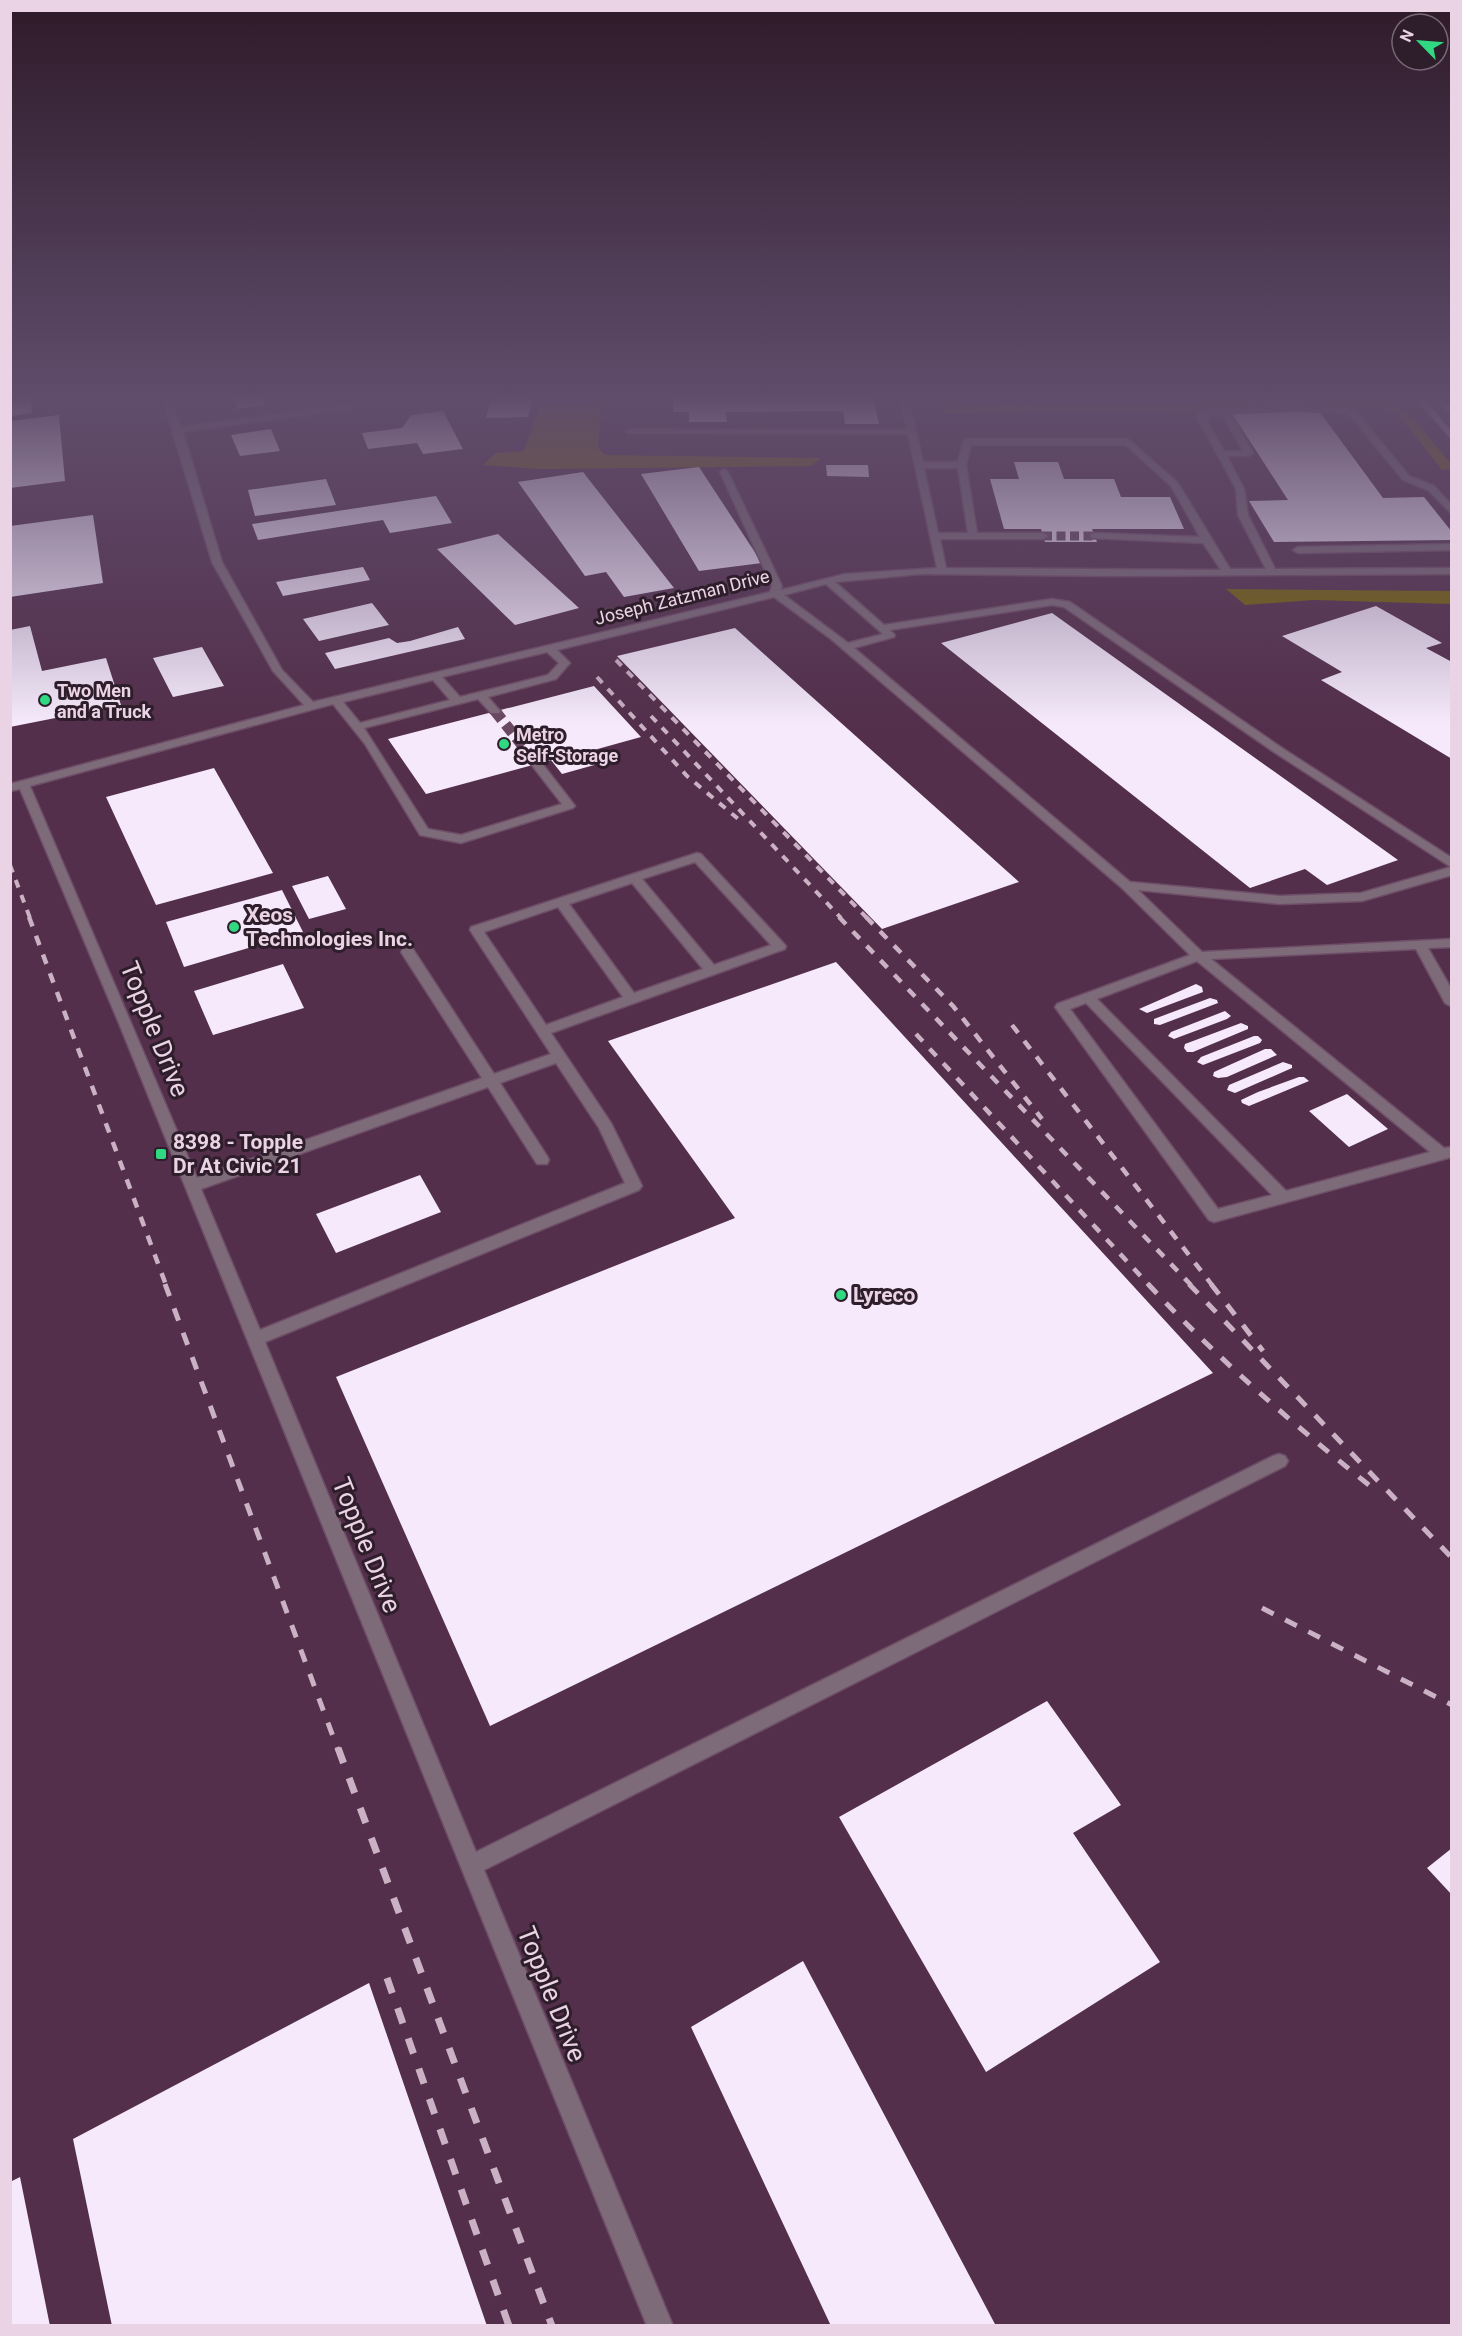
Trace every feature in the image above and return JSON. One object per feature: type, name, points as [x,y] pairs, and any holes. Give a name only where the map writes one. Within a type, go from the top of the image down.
[{"type":"street","points":[[201,506],[217,562],[278,671],[311,706]]},
{"type":"street","points":[[740,506],[777,586],[775,593],[835,637],[1126,885],[1199,956],[1447,1153]]},
{"type":"street","points":[[928,506],[942,571]]},
{"type":"street","points":[[968,506],[973,536]]},
{"type":"street","points":[[1187,506],[1227,572]]},
{"type":"street","points":[[1242,506],[1243,515],[1272,572]]},
{"type":"street","points":[[934,536],[1042,536]]},
{"type":"street","points":[[1094,536],[1206,540]]},
{"type":"street","points":[[1298,550],[1452,547]]},
{"type":"street","name":"Joseph Zatzman Drive","points":[[17,786],[311,706],[827,580],[865,574],[942,571],[1452,571]]},
{"type":"street","points":[[827,580],[890,635],[845,647]]},
{"type":"street","points":[[883,628],[1052,602],[1067,604],[1278,750],[1452,864]]},
{"type":"street","points":[[357,727],[552,677],[565,663],[549,648]]},
{"type":"street","points":[[435,676],[458,702]]},
{"type":"street","points":[[481,696],[495,711]]},
{"type":"street","points":[[336,700],[370,743],[424,832],[461,839],[569,807],[537,764]]},
{"type":"street","name":"Topple Drive","points":[[17,786],[192,1186],[660,2325]]},
{"type":"street","points":[[254,1339],[634,1186],[606,1127],[558,1057],[476,930],[697,857],[780,946],[542,1031]]},
{"type":"street","points":[[1126,885],[1280,900],[1362,897],[1452,871]]},
{"type":"street","points":[[635,878],[711,970]]},
{"type":"street","points":[[561,902],[631,998]]},
{"type":"street","points":[[1447,1153],[1214,1216],[1062,1007],[1086,996],[1199,956],[1452,943]]},
{"type":"street","points":[[1420,945],[1452,1003]]},
{"type":"street","points":[[408,952],[542,1160]]},
{"type":"street","points":[[1086,996],[1283,1197]]},
{"type":"street","points":[[192,1186],[558,1057]]},
{"type":"street","points":[[472,1865],[1278,1461]]},
{"type":"shaded area","points":[[1226,589],[1451,591],[1451,604],[1313,600],[1245,605]]},
{"type":"building","points":[[252,506],[329,506],[255,516]]},
{"type":"building","points":[[370,506],[442,506],[452,523],[390,533],[383,520],[258,540],[252,524]]},
{"type":"building","points":[[535,506],[610,506],[674,588],[624,597],[606,572],[585,576]]},
{"type":"building","points":[[660,506],[725,506],[762,563],[699,571]]},
{"type":"building","points":[[998,506],[1174,506],[1184,529],[1092,529],[1097,542],[1045,542],[1041,529],[1004,529]]},
{"type":"building","points":[[1252,506],[1431,506],[1452,532],[1452,540],[1274,542]]},
{"type":"building","points":[[93,515],[103,583],[10,597],[10,526]]},
{"type":"building","points":[[498,534],[579,608],[515,625],[437,549]]},
{"type":"building","points":[[363,567],[370,580],[283,596],[276,582]]},
{"type":"building","points":[[372,603],[389,625],[319,641],[303,619]]},
{"type":"building","points":[[1376,606],[1442,643],[1426,648],[1452,662],[1452,759],[1321,680],[1342,672],[1282,636]]},
{"type":"building","points":[[1052,613],[1398,860],[1327,885],[1305,869],[1250,888],[941,643]]},
{"type":"building","points":[[30,626],[42,671],[106,658],[121,705],[10,727],[10,630]]},
{"type":"building","points":[[458,627],[465,639],[335,669],[325,653],[389,638],[397,643],[410,641]]},
{"type":"building","points":[[735,628],[1019,882],[882,929],[617,656]]},
{"type":"building","points":[[202,647],[224,686],[173,697],[153,658]]},
{"type":"building","name":"Metro Self-Storage","points":[[594,686],[641,737],[594,750],[605,762],[562,774],[551,760],[426,794],[388,739]]},
{"type":"building","points":[[214,768],[273,873],[156,905],[106,797]]},
{"type":"building","points":[[328,876],[346,909],[309,919],[292,886]]},
{"type":"building","name":"Xeos Technologies Inc.","points":[[282,890],[303,932],[184,967],[166,922]]},
{"type":"building","name":"Lyreco","points":[[836,962],[1213,1373],[490,1726],[336,1377],[735,1218],[608,1041]]},
{"type":"building","points":[[283,964],[304,1008],[213,1035],[194,991]]},
{"type":"building","points":[[1196,984],[1202,987],[1203,992],[1147,1013],[1139,1009]]},
{"type":"building","points":[[1210,998],[1217,1000],[1218,1003],[1160,1025],[1154,1024],[1154,1019]]},
{"type":"building","points":[[1225,1011],[1231,1016],[1227,1019],[1174,1039],[1168,1036],[1171,1032]]},
{"type":"building","points":[[1241,1023],[1248,1026],[1248,1029],[1193,1052],[1187,1052],[1184,1048],[1185,1044]]},
{"type":"building","points":[[1254,1036],[1262,1040],[1260,1043],[1203,1065],[1197,1062],[1201,1057]]},
{"type":"building","points":[[1265,1049],[1271,1049],[1277,1055],[1227,1077],[1213,1076],[1214,1072]]},
{"type":"building","points":[[1283,1062],[1292,1065],[1292,1068],[1235,1093],[1227,1090],[1229,1085]]},
{"type":"building","points":[[1304,1077],[1309,1081],[1249,1106],[1242,1103],[1241,1100],[1258,1092]]},
{"type":"building","points":[[1347,1094],[1388,1129],[1349,1147],[1309,1111]]},
{"type":"building","points":[[420,1175],[441,1212],[336,1253],[316,1214]]},
{"type":"building","points":[[1047,1701],[1121,1805],[1073,1833],[1160,1962],[986,2072],[839,1817]]},
{"type":"building","points":[[1452,1848],[1452,1895],[1427,1868]]},
{"type":"building","points":[[803,1961],[996,2326],[831,2326],[691,2027]]},
{"type":"building","points":[[369,1983],[487,2326],[112,2326],[73,2139]]},
{"type":"building","points":[[20,2177],[50,2326],[10,2326],[10,2182]]},
{"type":"tunnel","points":[[1043,536],[1094,536]]},
{"type":"tunnel","points":[[495,711],[537,764]]},
{"type":"railway","points":[[616,660],[867,918]]},
{"type":"railway","points":[[597,677],[687,776],[743,823]]},
{"type":"railway","points":[[651,716],[841,918]]},
{"type":"railway","points":[[10,865],[30,918]]},
{"type":"railway","points":[[29,917],[166,1285]]},
{"type":"railway","points":[[839,917],[1191,1285]]},
{"type":"railway","points":[[866,917],[953,1006],[1042,1119]]},
{"type":"railway","points":[[1012,1025],[1212,1285]]},
{"type":"railway","points":[[916,1034],[1149,1285]]},
{"type":"railway","points":[[165,1284],[338,1750]]},
{"type":"railway","points":[[1148,1284],[1258,1391],[1375,1490]]},
{"type":"railway","points":[[1189,1284],[1452,1558]]},
{"type":"railway","points":[[1211,1284],[1263,1351]]},
{"type":"railway","points":[[1262,1608],[1452,1705]]},
{"type":"railway","points":[[338,1748],[552,2326]]},
{"type":"railway","points":[[387,1978],[509,2326]]},
{"type":"place","name":"Two Men and a Truck","points":[[45,700]]},
{"type":"place","name":"Metro Self-Storage","points":[[504,744]]},
{"type":"place","name":"Xeos Technologies Inc.","points":[[234,927]]},
{"type":"place","name":"8398 - Topple Dr At Civic 21","points":[[161,1154]]},
{"type":"place","name":"Lyreco","points":[[841,1295]]}]
